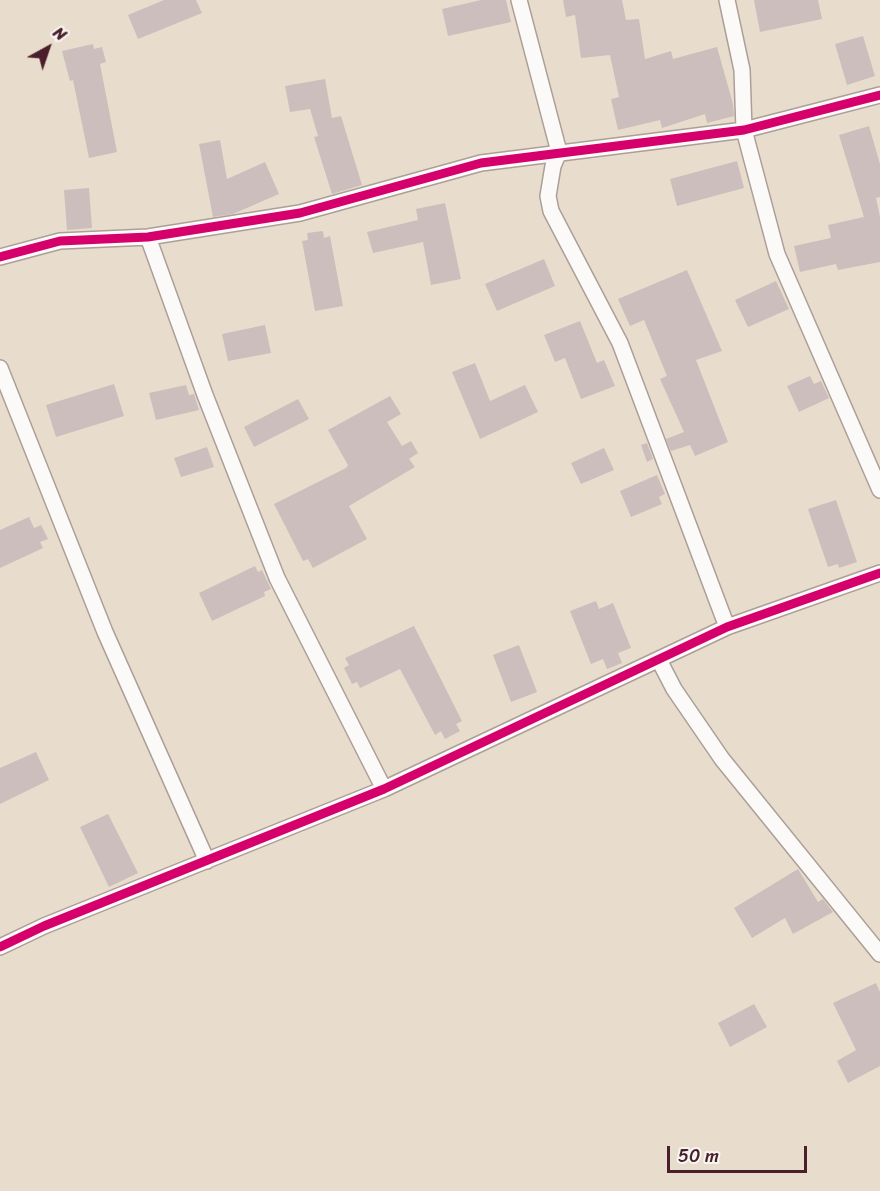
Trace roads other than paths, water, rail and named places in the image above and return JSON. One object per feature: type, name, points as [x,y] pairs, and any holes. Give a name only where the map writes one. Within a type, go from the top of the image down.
[{"type":"street","points":[[519,0],[559,152],[548,196],[550,211],[620,344],[727,627]]},
{"type":"street","points":[[727,0],[742,70],[744,130],[777,254],[880,490]]},
{"type":"street","points":[[0,257],[60,241],[148,237],[300,213],[481,163],[744,130],[880,95]]},
{"type":"street","points":[[148,237],[205,395],[277,578],[384,789]]},
{"type":"street","points":[[0,368],[105,632],[207,861]]},
{"type":"street","points":[[0,947],[384,789],[727,627],[880,573]]},
{"type":"street","points":[[659,660],[674,689],[722,759],[880,954]]}]
